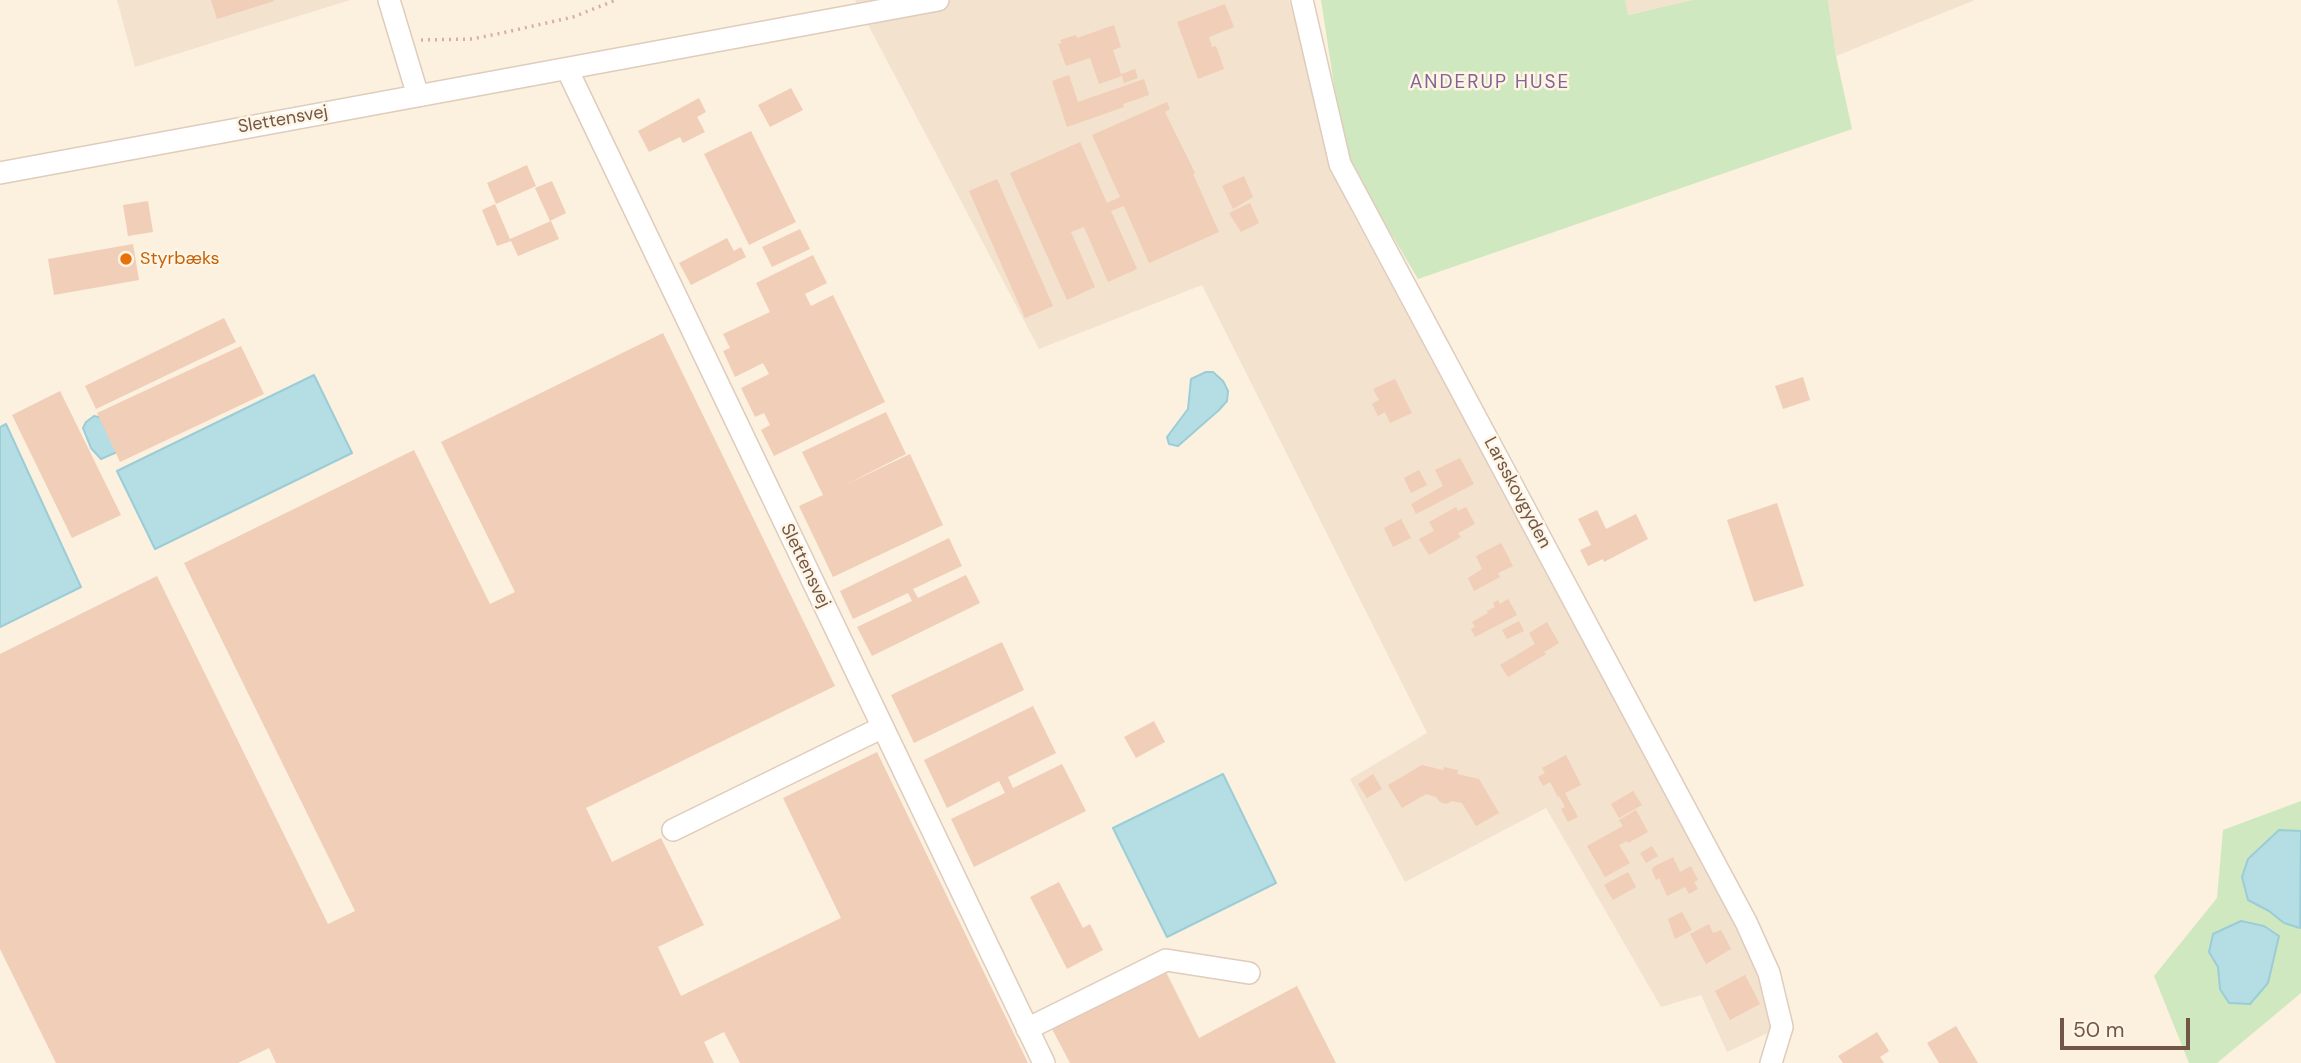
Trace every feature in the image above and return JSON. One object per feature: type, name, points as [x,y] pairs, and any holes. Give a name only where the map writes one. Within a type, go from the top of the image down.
[{"type":"street","points":[[389,0],[418,96]]},
{"type":"street","name":"Slettensvej","points":[[0,173],[938,0]]},
{"type":"street","name":"Larsskovgyden","points":[[1302,0],[1340,164],[1727,886],[1769,973],[1782,1027],[1771,1063]]},
{"type":"street","name":"Slettensvej","points":[[567,69],[1044,1063]]},
{"type":"street","points":[[673,830],[883,727]]},
{"type":"street","points":[[1027,1029],[1166,960],[1249,973]]},
{"type":"path","points":[[401,40],[492,35],[573,17],[616,0]]},
{"type":"shaded area","points":[[117,0],[350,0],[135,67]]},
{"type":"shaded area","points":[[855,0],[1289,0],[1346,201],[1757,965],[1772,1031],[1727,1052],[1701,995],[1661,1007],[1546,808],[1405,882],[1350,779],[1427,733],[1202,285],[1039,349]]},
{"type":"shaded area","points":[[1625,0],[1692,0],[1627,15]]},
{"type":"shaded area","points":[[1828,0],[1975,0],[1836,56]]},
{"type":"green space","points":[[1321,0],[1625,0],[1628,15],[1692,0],[1828,0],[1836,56],[1852,129],[1418,279],[1345,156]]},
{"type":"green space","points":[[2301,801],[2301,993],[2217,1063],[2189,1063],[2154,976],[2217,898],[2223,830]]},
{"type":"water","points":[[1206,372],[1213,372],[1223,381],[1228,391],[1227,401],[1178,446],[1169,444],[1167,437],[1188,409],[1191,379]]},
{"type":"water","points":[[314,375],[352,453],[155,549],[117,471]]},
{"type":"water","points":[[94,416],[102,418],[117,452],[101,459],[91,448],[83,428]]},
{"type":"water","points":[[6,424],[81,587],[0,627],[0,427]]},
{"type":"water","points":[[1223,774],[1276,883],[1167,937],[1113,828]]},
{"type":"water","points":[[2279,830],[2301,831],[2300,928],[2284,923],[2248,900],[2242,877],[2248,859]]},
{"type":"water","points":[[2241,921],[2264,926],[2279,936],[2268,983],[2250,1004],[2229,1003],[2220,989],[2218,967],[2209,952],[2213,934]]},
{"type":"building","points":[[211,0],[274,0],[274,1],[217,19]]},
{"type":"building","points":[[1225,4],[1234,27],[1209,37],[1212,47],[1216,46],[1224,69],[1198,79],[1177,22]]},
{"type":"building","points":[[1114,25],[1121,47],[1113,50],[1121,74],[1135,69],[1138,78],[1124,83],[1122,76],[1099,84],[1090,58],[1066,66],[1058,44],[1062,43],[1060,40],[1076,35],[1077,38]]},
{"type":"building","points":[[1069,75],[1078,102],[1144,79],[1149,95],[1067,127],[1052,81]]},
{"type":"building","points":[[791,88],[803,110],[770,127],[758,105]]},
{"type":"building","points":[[699,98],[706,112],[697,117],[705,132],[683,143],[680,137],[649,152],[638,131]]},
{"type":"building","points":[[1167,102],[1170,109],[1165,112],[1195,173],[1193,174],[1219,232],[1149,263],[1124,206],[1111,211],[1137,269],[1108,282],[1084,227],[1071,232],[1095,287],[1067,300],[1010,173],[1080,142],[1107,203],[1120,197],[1092,135]]},
{"type":"building","points":[[751,131],[796,222],[749,245],[704,154]]},
{"type":"building","points":[[527,165],[536,186],[496,204],[487,183]]},
{"type":"building","points":[[1244,176],[1253,197],[1233,209],[1222,186]]},
{"type":"building","points":[[997,179],[1053,306],[1025,318],[969,191]]},
{"type":"building","points":[[552,181],[566,213],[550,221],[535,188]]},
{"type":"building","points":[[148,201],[153,232],[128,236],[123,205]]},
{"type":"building","points":[[1250,203],[1259,223],[1241,232],[1229,213]]},
{"type":"building","points":[[495,204],[510,239],[551,221],[559,239],[518,256],[511,241],[497,246],[482,210]]},
{"type":"building","points":[[800,229],[810,249],[772,267],[762,247]]},
{"type":"building","points":[[727,238],[734,251],[741,247],[746,257],[691,285],[679,263]]},
{"type":"building","points":[[133,244],[139,280],[54,295],[48,259]]},
{"type":"building","points":[[813,255],[827,283],[805,294],[811,306],[833,295],[885,402],[774,456],[761,430],[770,425],[764,413],[755,417],[741,388],[769,374],[763,363],[735,377],[723,351],[730,348],[723,334],[770,312],[756,283]]},
{"type":"building","points":[[224,318],[236,342],[96,409],[85,386]]},
{"type":"building","points":[[663,333],[835,686],[586,808],[612,862],[661,838],[704,925],[658,947],[681,996],[841,918],[783,798],[877,752],[1028,1063],[740,1063],[724,1032],[704,1042],[714,1063],[276,1063],[269,1048],[238,1063],[56,1063],[0,949],[0,654],[157,576],[328,924],[355,911],[184,563],[414,450],[490,604],[515,592],[441,442]]},
{"type":"building","points":[[241,346],[264,394],[120,462],[97,413]]},
{"type":"building","points":[[1803,377],[1810,400],[1783,409],[1775,386]]},
{"type":"building","points":[[1395,379],[1412,413],[1390,423],[1385,412],[1378,416],[1372,404],[1379,400],[1373,389]]},
{"type":"building","points":[[60,391],[121,515],[72,538],[12,415]]},
{"type":"building","points":[[886,412],[906,454],[843,486],[910,454],[943,525],[833,577],[799,506],[823,495],[802,452]]},
{"type":"building","points":[[1460,458],[1474,484],[1416,514],[1411,504],[1443,486],[1435,470]]},
{"type":"building","points":[[1419,470],[1427,485],[1411,493],[1404,478]]},
{"type":"building","points":[[1777,503],[1804,586],[1754,602],[1727,520]]},
{"type":"building","points":[[1456,507],[1458,511],[1466,507],[1475,524],[1458,533],[1461,537],[1429,555],[1419,539],[1434,531],[1429,522]]},
{"type":"building","points":[[1597,510],[1606,529],[1636,514],[1648,539],[1604,562],[1603,559],[1588,566],[1580,550],[1591,545],[1578,519]]},
{"type":"building","points":[[1401,519],[1411,538],[1393,547],[1384,528]]},
{"type":"building","points":[[949,538],[962,566],[913,589],[918,598],[966,575],[980,603],[872,656],[857,627],[912,601],[908,593],[853,619],[840,591]]},
{"type":"building","points":[[1501,543],[1513,566],[1498,573],[1500,577],[1474,591],[1468,578],[1482,569],[1476,556]]},
{"type":"building","points":[[1508,599],[1517,615],[1475,637],[1471,629],[1475,627],[1472,622],[1495,607],[1493,603],[1498,600],[1500,604]]},
{"type":"building","points":[[1519,621],[1524,631],[1507,639],[1502,630]]},
{"type":"building","points":[[1547,622],[1559,643],[1508,677],[1500,665],[1535,644],[1529,633]]},
{"type":"building","points":[[1002,642],[1024,690],[914,743],[891,695]]},
{"type":"building","points":[[1033,706],[1056,753],[1008,777],[1013,788],[1062,764],[1086,811],[974,867],[951,819],[1005,793],[999,781],[947,808],[924,760]]},
{"type":"building","points":[[1154,721],[1165,742],[1136,758],[1124,737]]},
{"type":"building","points":[[1566,755],[1581,785],[1565,793],[1578,817],[1568,822],[1561,809],[1565,807],[1550,782],[1543,786],[1538,777],[1545,773],[1542,768]]},
{"type":"building","points":[[1422,765],[1458,770],[1457,774],[1479,779],[1499,813],[1476,826],[1462,803],[1452,801],[1446,804],[1426,794],[1402,808],[1388,785]]},
{"type":"building","points":[[1373,774],[1382,789],[1367,798],[1358,784]]},
{"type":"building","points":[[1633,791],[1642,805],[1619,818],[1611,804]]},
{"type":"building","points":[[1636,810],[1648,832],[1619,845],[1630,863],[1605,877],[1587,846],[1623,826],[1619,820]]},
{"type":"building","points":[[1652,846],[1658,856],[1646,863],[1640,853]]},
{"type":"building","points":[[1673,857],[1680,872],[1691,866],[1698,880],[1694,882],[1698,889],[1689,894],[1685,887],[1667,896],[1652,870]]},
{"type":"building","points":[[1628,872],[1636,887],[1613,900],[1604,885]]},
{"type":"building","points":[[1059,882],[1083,928],[1090,924],[1103,950],[1067,969],[1030,897]]},
{"type":"building","points":[[1682,912],[1692,930],[1675,939],[1668,919]]},
{"type":"building","points":[[1709,924],[1713,933],[1721,930],[1731,949],[1706,964],[1690,934]]},
{"type":"building","points":[[1166,972],[1199,1038],[1297,986],[1336,1063],[1070,1063],[1052,1029]]},
{"type":"building","points":[[1745,975],[1760,1004],[1730,1020],[1715,991]]},
{"type":"building","points":[[1956,1026],[1978,1063],[1939,1063],[1927,1043]]},
{"type":"building","points":[[1877,1032],[1889,1051],[1880,1057],[1884,1063],[1843,1063],[1838,1056]]},
{"type":"place","name":"Styrbæks","points":[[126,259]]},
{"type":"district","name":"ANDERUP HUSE","points":[[1490,83]]}]
